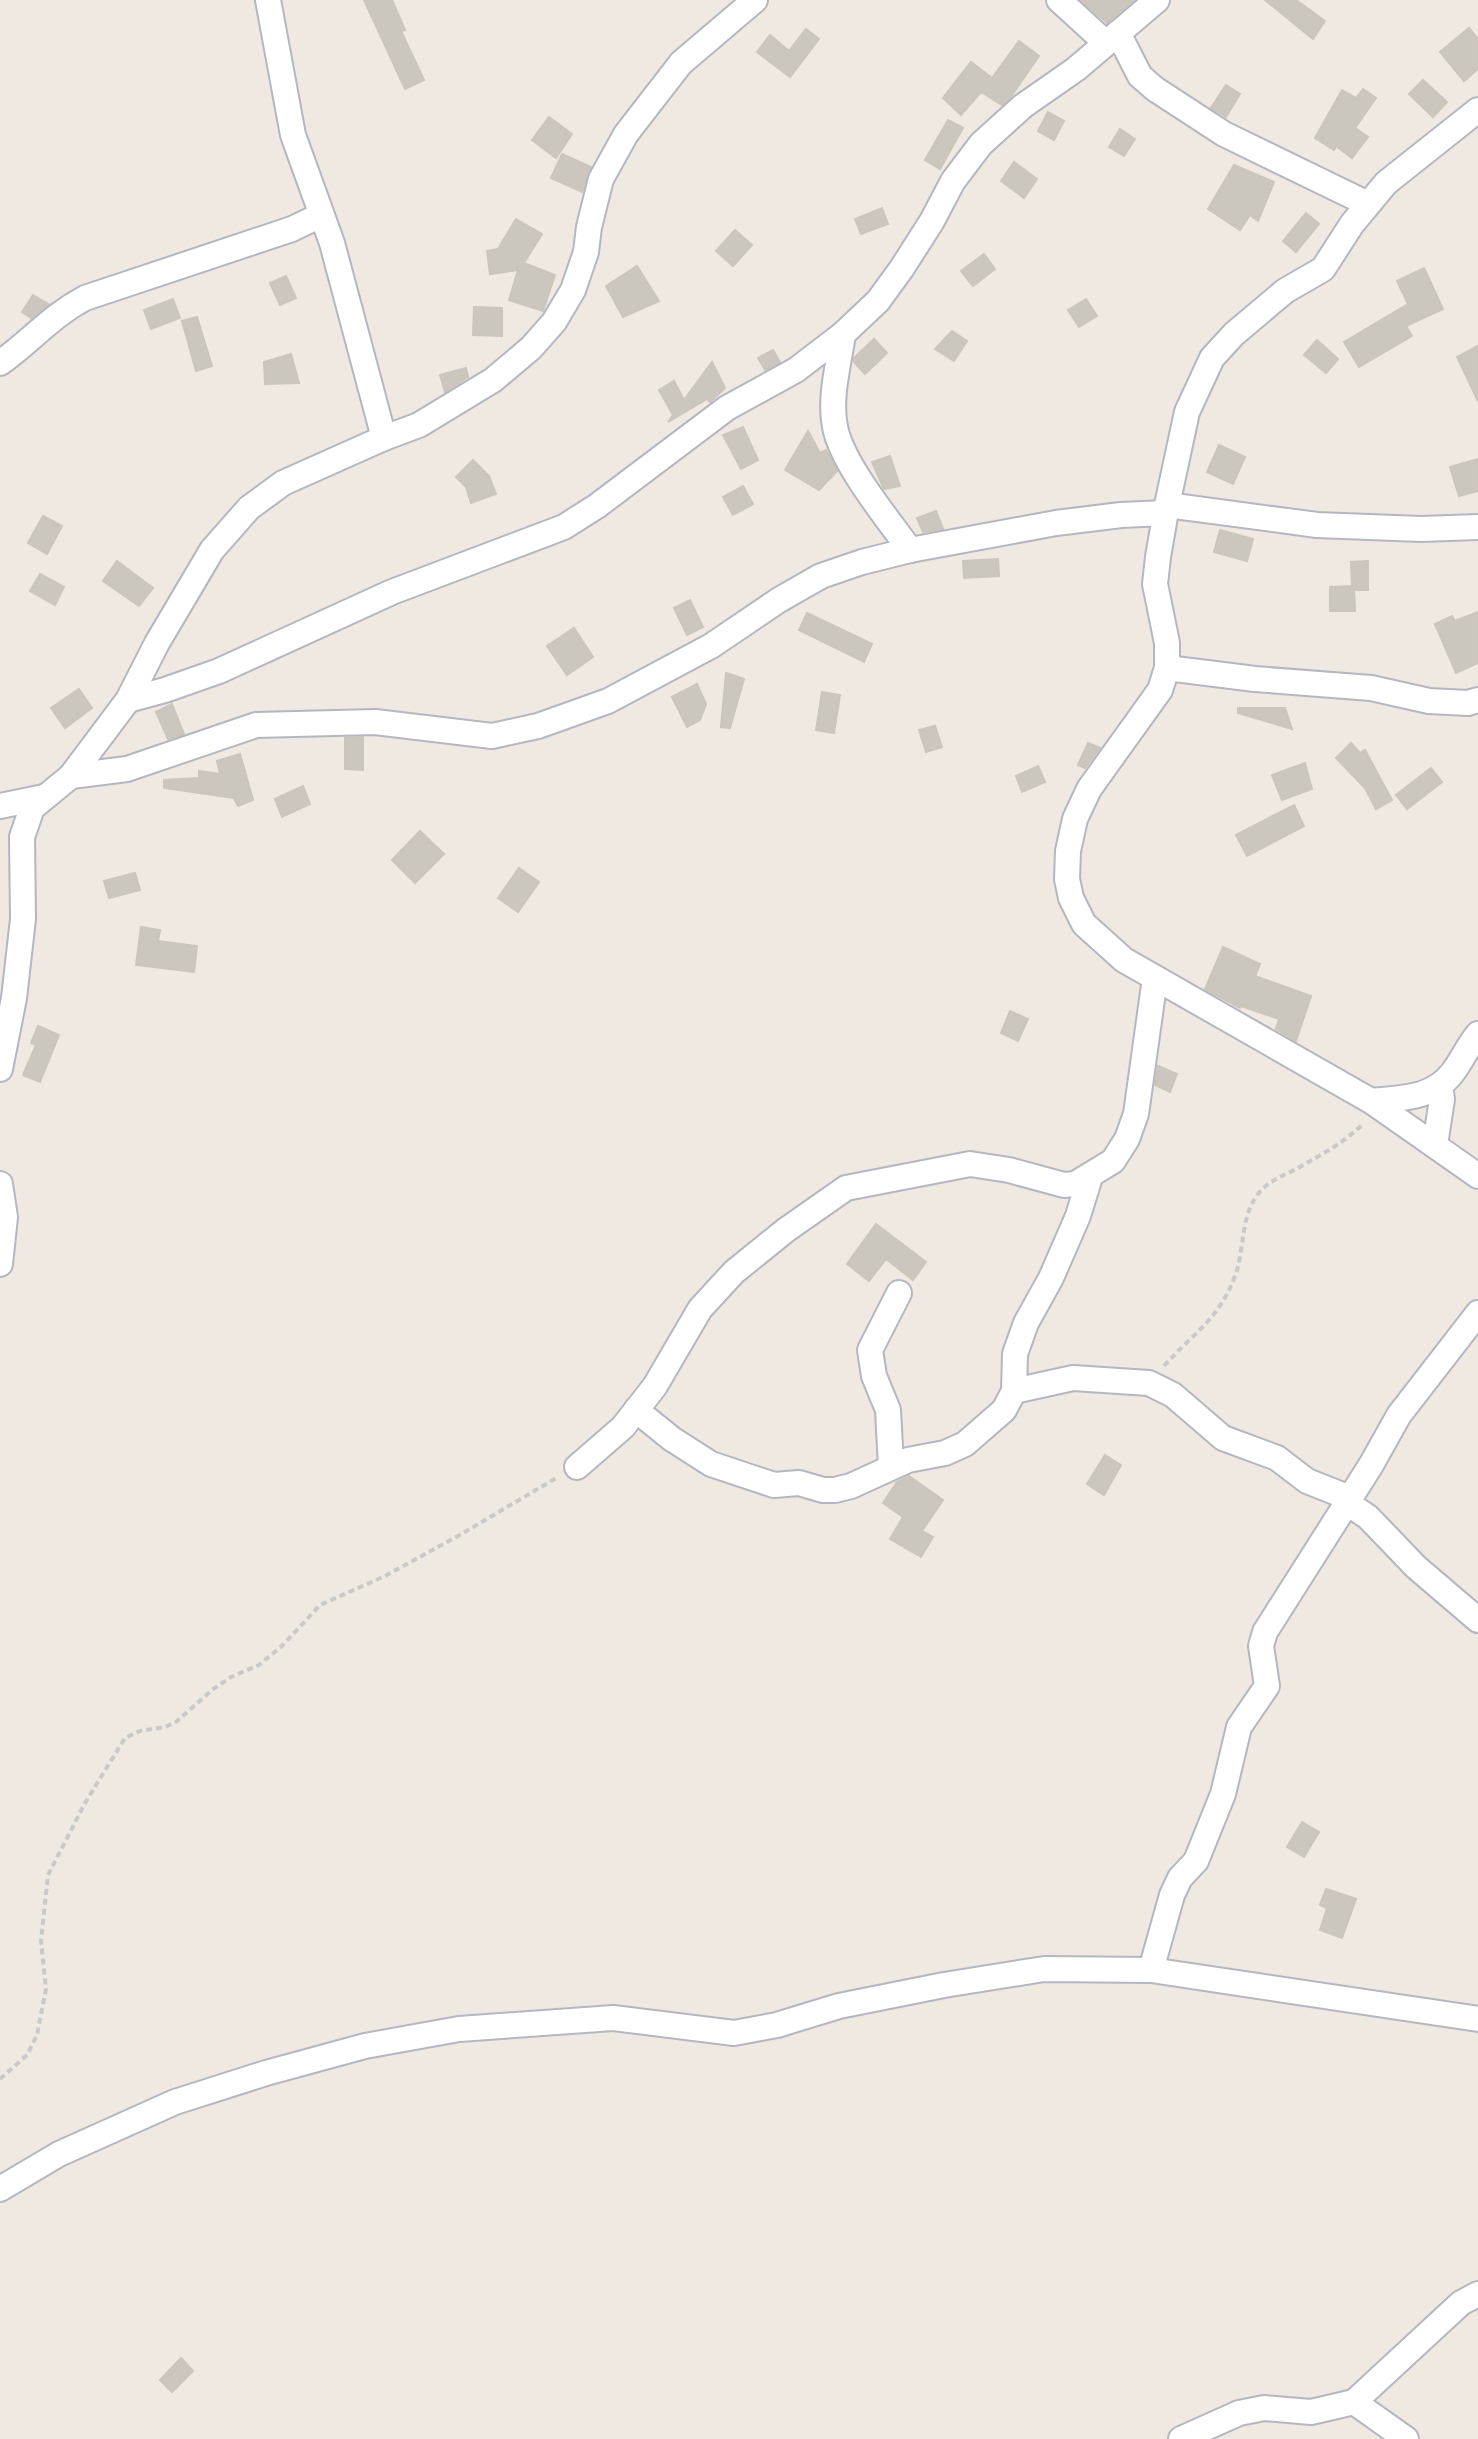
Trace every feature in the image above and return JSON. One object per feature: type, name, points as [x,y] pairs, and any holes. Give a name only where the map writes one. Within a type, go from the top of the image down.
[{"type":"street","points":[[268,0],[293,135],[349,302],[384,438]]},
{"type":"street","points":[[0,1069],[14,998],[21,939],[22,837],[32,808],[71,776],[128,700],[157,643],[212,550],[249,508],[283,483],[419,425],[493,380],[531,348],[554,322],[573,290],[586,252],[601,179],[626,134],[681,63],[755,0]]},
{"type":"street","points":[[1059,0],[1112,38],[1140,76],[1155,89],[1224,134],[1368,204]]},
{"type":"street","points":[[128,700],[219,671],[392,592],[564,527],[597,506],[727,408],[796,370],[843,334],[878,301],[902,268],[953,181],[981,144],[1023,106],[1076,69],[1157,0]]},
{"type":"street","points":[[1478,110],[1386,183],[1352,224],[1323,269],[1285,291],[1234,334],[1212,358],[1187,412],[1166,509],[1155,584],[1167,643],[1167,668],[1160,690],[1089,789],[1075,819],[1068,851],[1067,879],[1071,898],[1084,924],[1124,960],[1374,1104],[1478,1176]]},
{"type":"street","points":[[0,363],[26,345],[60,311],[85,298],[292,229],[321,215]]},
{"type":"street","points":[[843,334],[834,396],[835,428],[847,456],[910,550]]},
{"type":"street","points":[[71,776],[127,769],[256,725],[375,722],[492,736],[538,726],[608,701],[711,646],[821,576],[910,550],[1056,523],[1166,509],[1317,525],[1421,529],[1478,527]]},
{"type":"street","points":[[1167,668],[1371,688],[1429,701],[1468,703],[1478,700]]},
{"type":"street","points":[[0,806],[44,797]]},
{"type":"street","points":[[0,967],[21,939]]},
{"type":"street","points":[[577,1467],[623,1427],[655,1386],[700,1309],[734,1272],[846,1188],[970,1164],[1009,1170],[1064,1185],[1075,1184],[1113,1161],[1127,1139],[1136,1114],[1155,978]]},
{"type":"street","points":[[1374,1104],[1440,1087],[1454,1072],[1478,1034]]},
{"type":"street","points":[[1435,1145],[1442,1099],[1440,1087]]},
{"type":"street","points":[[636,1410],[672,1439],[711,1464],[774,1485],[799,1483],[835,1490],[908,1460],[945,1453],[965,1444],[1004,1410],[1014,1391],[1015,1354],[1026,1323],[1051,1278],[1090,1177]]},
{"type":"street","points":[[0,1184],[5,1217],[0,1264]]},
{"type":"street","points":[[891,1467],[888,1410],[870,1363],[870,1350],[899,1293]]},
{"type":"street","points":[[1151,1970],[1172,1895],[1180,1878],[1196,1861],[1223,1794],[1239,1727],[1267,1686],[1261,1646],[1265,1632],[1399,1415],[1478,1313]]},
{"type":"street","points":[[1014,1391],[1073,1378],[1149,1383],[1173,1395],[1223,1438],[1277,1458],[1307,1481],[1348,1501],[1368,1517],[1416,1567],[1478,1620]]},
{"type":"street","points":[[0,2189],[59,2154],[175,2102],[365,2046],[459,2029],[613,2018],[734,2033],[777,2025],[839,2006],[1044,1969],[1151,1970],[1478,2019]]},
{"type":"street","points":[[1181,2439],[1239,2413],[1264,2408],[1311,2412],[1354,2402],[1461,2303],[1478,2294]]},
{"type":"street","points":[[1354,2402],[1406,2439]]},
{"type":"path","points":[[1149,1383],[1174,1354],[1199,1334],[1218,1310],[1236,1275],[1246,1220],[1255,1197],[1268,1182],[1343,1142],[1362,1125],[1374,1104]]},
{"type":"path","points":[[0,2079],[27,2055],[37,2035],[46,1989],[41,1941],[48,1875],[85,1803],[125,1738],[176,1722],[212,1690],[231,1677],[259,1665],[283,1645],[320,1605],[385,1576],[577,1467]]},
{"type":"building","points":[[364,0],[392,0],[405,30],[401,31],[424,80],[405,89]]},
{"type":"building","points":[[1081,0],[1134,0],[1107,23]]},
{"type":"building","points":[[1265,0],[1296,0],[1325,21],[1313,39]]},
{"type":"building","points":[[1469,28],[1478,39],[1478,69],[1464,81],[1440,52]]},
{"type":"building","points":[[806,29],[819,39],[790,77],[757,52],[770,35],[789,51]]},
{"type":"building","points":[[1019,41],[1039,56],[1002,105],[981,92],[961,115],[943,98],[971,62],[992,78]]},
{"type":"building","points":[[1423,80],[1447,102],[1433,117],[1409,94]]},
{"type":"building","points":[[1226,85],[1240,94],[1226,117],[1211,108]]},
{"type":"building","points":[[1363,89],[1376,98],[1355,128],[1368,137],[1352,158],[1336,146],[1334,150],[1315,138],[1342,90],[1356,98]]},
{"type":"building","points":[[1048,112],[1064,121],[1054,140],[1038,131]]},
{"type":"building","points":[[549,117],[572,134],[556,158],[532,140]]},
{"type":"building","points":[[948,120],[963,128],[940,169],[925,160]]},
{"type":"building","points":[[1120,129],[1135,139],[1124,156],[1109,147]]},
{"type":"building","points":[[562,154],[591,167],[582,192],[551,178]]},
{"type":"building","points":[[1014,162],[1037,179],[1024,198],[1001,181]]},
{"type":"building","points":[[1234,165],[1274,182],[1258,221],[1250,215],[1240,230],[1208,209]]},
{"type":"building","points":[[882,208],[888,224],[861,234],[855,219]]},
{"type":"building","points":[[1306,213],[1319,224],[1296,252],[1283,241]]},
{"type":"building","points":[[516,219],[542,234],[524,263],[555,275],[543,311],[509,300],[518,270],[490,274],[487,251],[498,249]]},
{"type":"building","points":[[735,230],[752,245],[733,266],[716,251]]},
{"type":"building","points":[[984,254],[995,269],[973,286],[961,271]]},
{"type":"building","points":[[637,266],[659,301],[623,317],[606,286]]},
{"type":"building","points":[[1424,268],[1443,309],[1406,326],[1412,336],[1359,367],[1344,342],[1408,304],[1397,281]]},
{"type":"building","points":[[286,276],[296,298],[280,305],[270,283]]},
{"type":"building","points":[[33,295],[48,304],[31,318],[22,312]]},
{"type":"building","points":[[173,299],[180,318],[151,329],[144,310]]},
{"type":"building","points":[[1086,299],[1097,316],[1079,327],[1068,310]]},
{"type":"building","points":[[474,307],[502,308],[502,336],[473,335]]},
{"type":"building","points":[[197,317],[212,366],[196,371],[182,321]]},
{"type":"building","points":[[952,331],[967,341],[954,361],[935,349]]},
{"type":"building","points":[[874,339],[887,353],[865,374],[854,358]]},
{"type":"building","points":[[1317,340],[1338,359],[1326,373],[1304,355]]},
{"type":"building","points":[[1478,346],[1478,401],[1457,357]]},
{"type":"building","points":[[773,350],[780,362],[765,370],[758,358]]},
{"type":"building","points":[[291,354],[299,383],[265,384],[264,362]]},
{"type":"building","points":[[712,362],[725,388],[710,402],[707,399],[668,422],[673,415],[659,390],[674,381],[684,400]]},
{"type":"building","points":[[466,368],[468,377],[445,392],[440,375]]},
{"type":"building","points":[[743,427],[758,460],[741,469],[723,435]]},
{"type":"building","points":[[808,431],[820,453],[826,450],[837,471],[819,490],[785,470]]},
{"type":"building","points":[[1219,445],[1245,457],[1233,484],[1207,472]]},
{"type":"building","points":[[890,456],[900,486],[884,489],[872,462]]},
{"type":"building","points":[[1478,459],[1478,491],[1459,496],[1450,467]]},
{"type":"building","points":[[473,460],[489,476],[496,494],[471,503],[466,487],[456,477]]},
{"type":"building","points":[[743,486],[753,504],[733,515],[723,497]]},
{"type":"building","points":[[936,511],[943,529],[923,532],[917,518]]},
{"type":"building","points":[[43,516],[62,526],[47,554],[28,543]]},
{"type":"building","points":[[1220,530],[1253,539],[1247,561],[1214,552]]},
{"type":"building","points":[[998,559],[999,576],[964,578],[963,561]]},
{"type":"building","points":[[117,561],[153,588],[139,606],[103,581]]},
{"type":"building","points":[[1368,561],[1368,590],[1354,590],[1355,611],[1330,611],[1330,587],[1352,586],[1351,562]]},
{"type":"building","points":[[40,574],[64,587],[55,605],[30,591]]},
{"type":"building","points":[[690,600],[703,627],[687,635],[674,608]]},
{"type":"building","points":[[1478,612],[1478,663],[1456,673],[1435,624],[1452,616],[1455,621]]},
{"type":"building","points":[[807,613],[872,644],[864,662],[799,630]]},
{"type":"building","points":[[574,628],[593,657],[567,675],[547,646]]},
{"type":"building","points":[[726,673],[744,679],[730,728],[721,727]]},
{"type":"building","points":[[697,684],[706,704],[700,720],[687,727],[672,697]]},
{"type":"building","points":[[79,689],[92,708],[65,728],[51,708]]},
{"type":"building","points":[[822,692],[840,695],[834,733],[816,730]]},
{"type":"building","points":[[172,704],[184,734],[168,739],[156,712]]},
{"type":"building","points":[[1238,708],[1285,708],[1292,729],[1238,713]]},
{"type":"building","points":[[935,726],[942,747],[926,752],[919,730]]},
{"type":"building","points":[[363,737],[363,770],[345,769],[345,738]]},
{"type":"building","points":[[1088,743],[1100,748],[1085,768],[1078,765]]},
{"type":"building","points":[[1351,743],[1360,753],[1365,750],[1392,800],[1376,809],[1365,788],[1336,758]]},
{"type":"building","points":[[240,754],[253,800],[238,806],[234,798],[164,788],[164,780],[199,778],[199,771],[220,774],[217,761]]},
{"type":"building","points":[[1305,763],[1312,789],[1282,800],[1272,775]]},
{"type":"building","points":[[1038,766],[1045,782],[1022,792],[1016,776]]},
{"type":"building","points":[[1431,768],[1442,782],[1407,809],[1396,795]]},
{"type":"building","points":[[303,786],[310,804],[282,817],[275,799]]},
{"type":"building","points":[[1294,805],[1304,826],[1247,856],[1236,835]]},
{"type":"building","points":[[420,831],[444,854],[415,883],[392,860]]},
{"type":"building","points":[[519,868],[539,882],[518,912],[498,898]]},
{"type":"building","points":[[135,873],[140,890],[109,898],[104,881]]},
{"type":"building","points":[[141,927],[160,930],[158,941],[197,946],[194,972],[136,965]]},
{"type":"building","points":[[1223,947],[1260,964],[1255,976],[1311,996],[1296,1041],[1276,1029],[1279,1019],[1240,1008],[1205,989]]},
{"type":"building","points":[[1010,1011],[1028,1019],[1018,1041],[1001,1033]]},
{"type":"building","points":[[38,1026],[59,1035],[40,1082],[23,1075],[36,1045],[31,1043]]},
{"type":"building","points":[[1158,1066],[1177,1074],[1170,1092],[1155,1085]]},
{"type":"building","points":[[876,1224],[926,1262],[913,1280],[886,1259],[869,1281],[847,1264]]},
{"type":"building","points":[[1105,1455],[1121,1465],[1104,1495],[1087,1484]]},
{"type":"building","points":[[909,1476],[943,1500],[922,1531],[933,1537],[921,1557],[890,1539],[903,1517],[883,1503],[897,1482]]},
{"type":"building","points":[[1302,1822],[1319,1832],[1304,1857],[1287,1847]]},
{"type":"building","points":[[1326,1889],[1356,1899],[1342,1938],[1320,1930],[1327,1908],[1320,1905]]},
{"type":"building","points":[[181,2358],[193,2371],[172,2392],[160,2380]]}]
